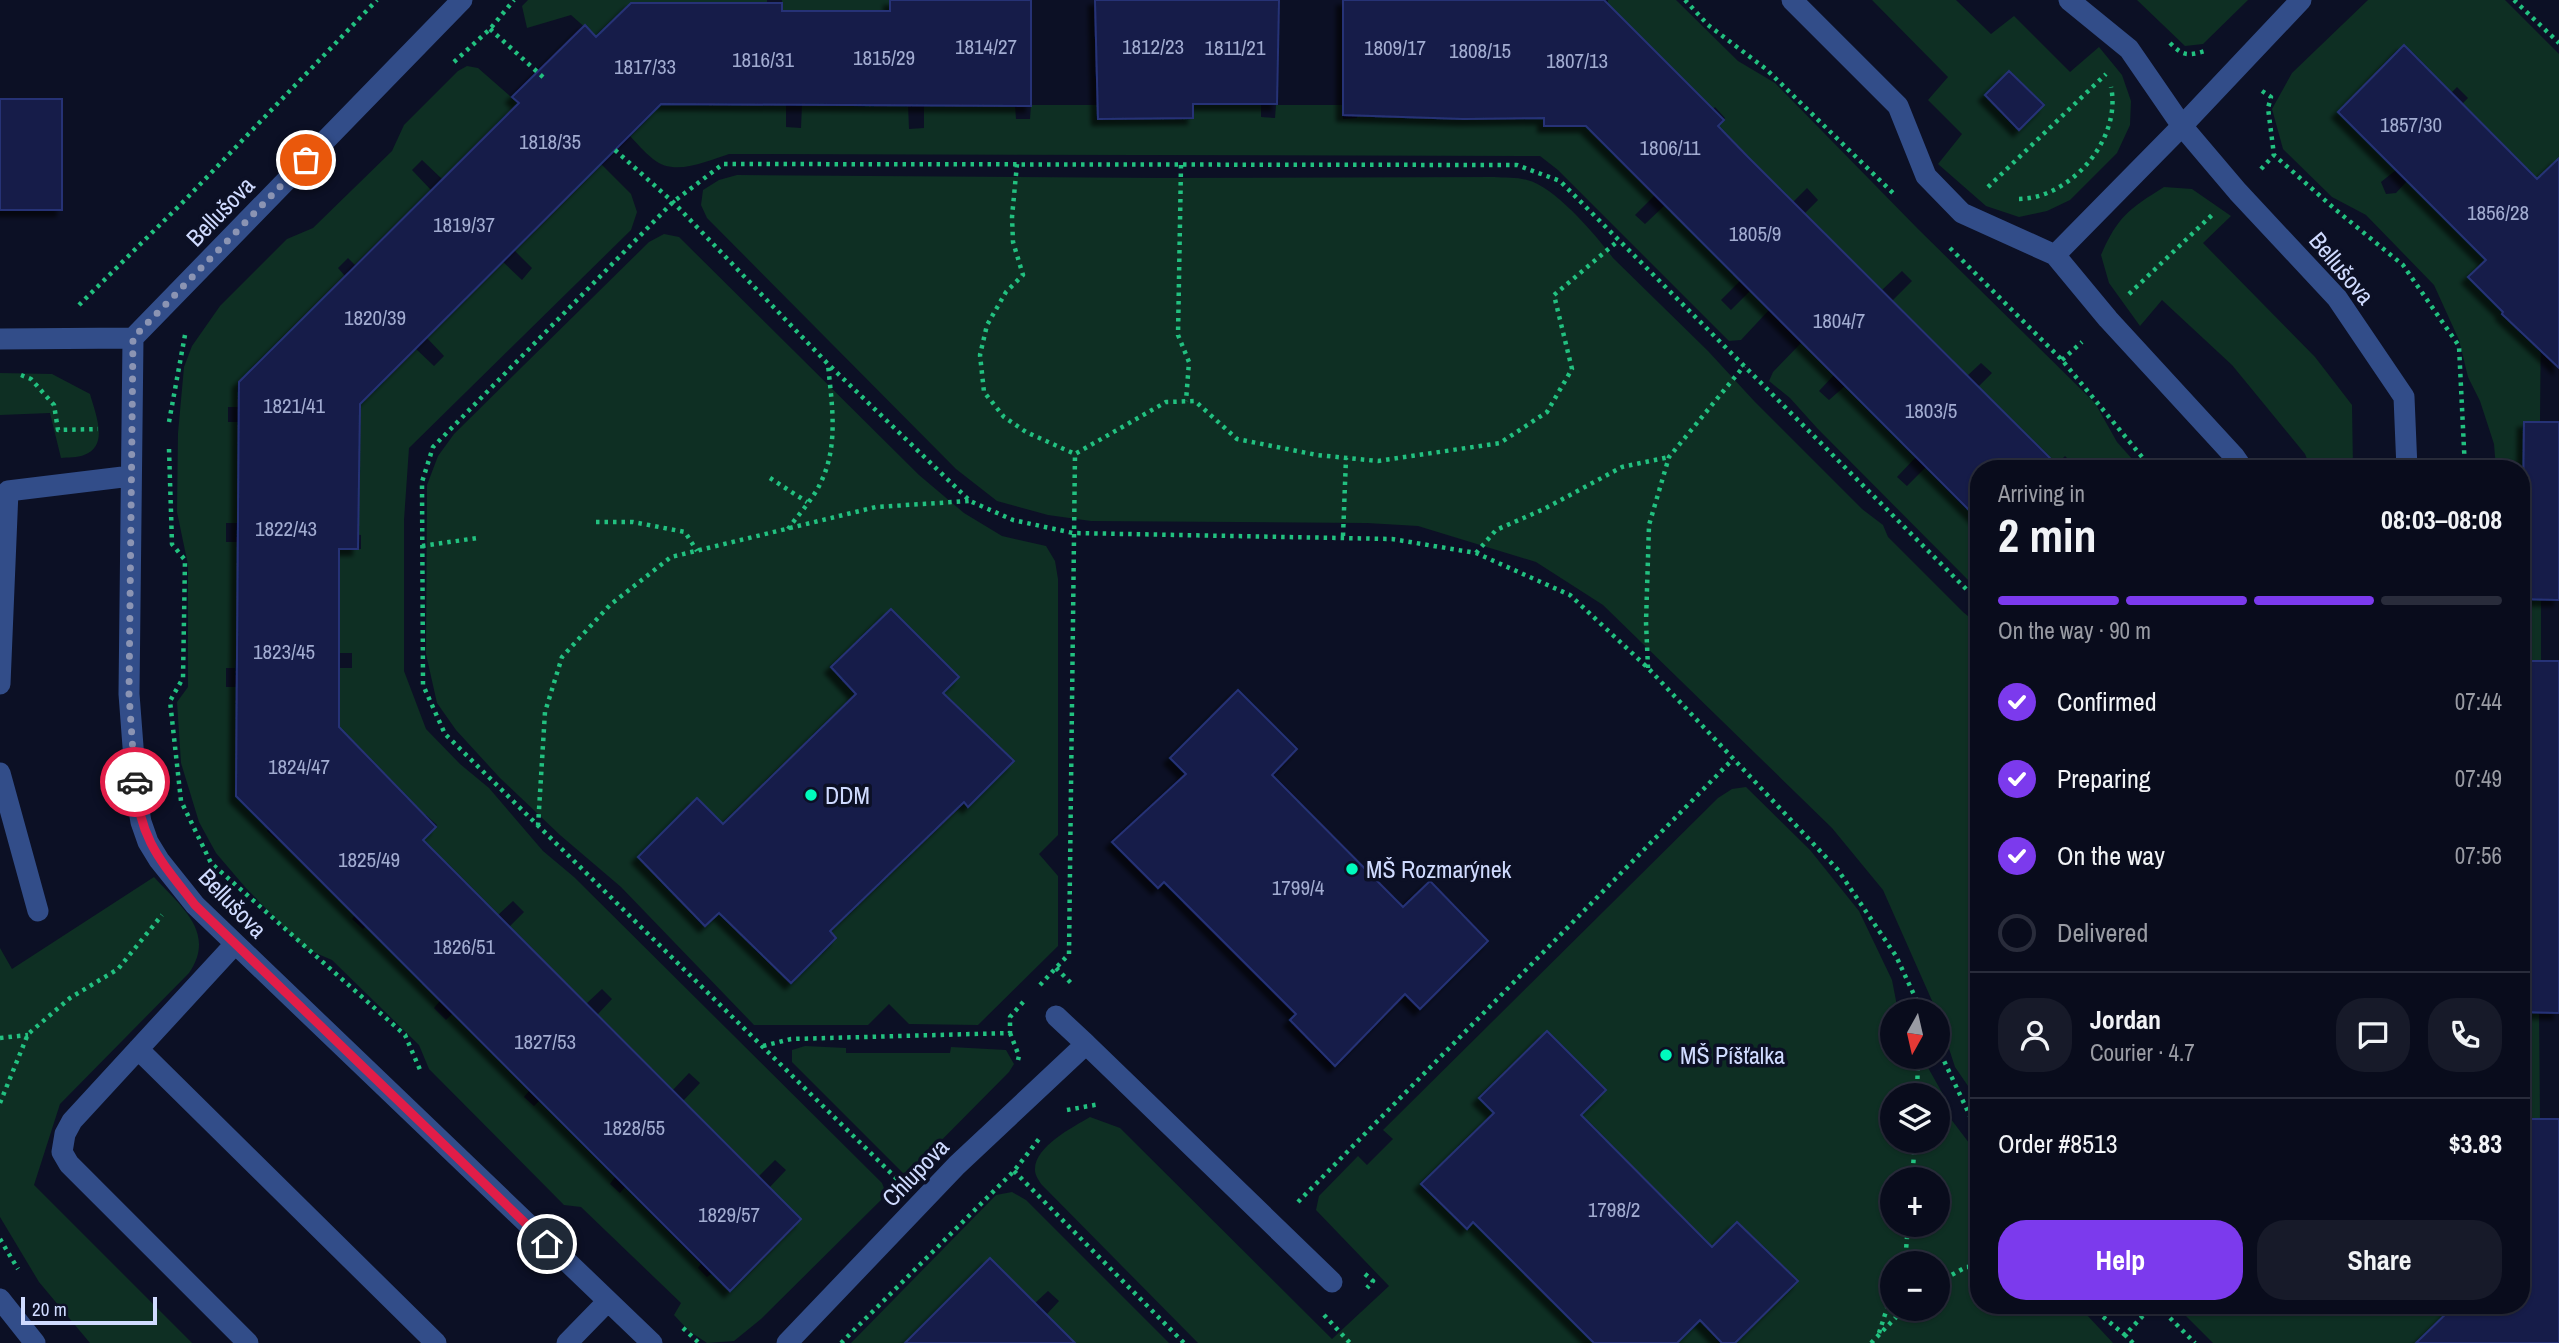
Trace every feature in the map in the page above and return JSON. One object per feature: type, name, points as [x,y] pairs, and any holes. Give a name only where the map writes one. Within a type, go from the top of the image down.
[{"type":"street","points":[[1792,0],[1898,106],[1926,176],[1962,213],[2055,255],[2108,319],[2236,460]]},
{"type":"street","name":"Bellušova","points":[[2069,0],[2129,50],[2182,126],[2238,192],[2337,298],[2404,397],[2407,460]]},
{"type":"street","points":[[2055,255],[2301,0]]},
{"type":"street","name":"Bellušova","points":[[461,1],[133,338],[129,694],[137,799],[148,842],[195,905],[652,1343]]},
{"type":"street","points":[[0,339],[133,338]]},
{"type":"street","points":[[0,684],[8,491],[131,476]]},
{"type":"street","points":[[0,773],[38,911]]},
{"type":"street","points":[[235,944],[72,1121],[65,1134],[62,1152],[69,1164],[248,1343]]},
{"type":"street","points":[[1056,1016],[1332,1282]]},
{"type":"street","name":"Chlupova","points":[[787,1343],[957,1165],[1086,1044]]},
{"type":"street","points":[[138,1049],[436,1343]]},
{"type":"street","points":[[0,1299],[35,1343]]},
{"type":"street","points":[[566,1343],[607,1302]]},
{"type":"path","points":[[76,308],[186,199],[377,0]]},
{"type":"path","points":[[452,64],[490,29],[514,0]]},
{"type":"path","points":[[1685,0],[1708,25],[1766,69],[1900,200]]},
{"type":"path","points":[[2514,0],[2559,43]]},
{"type":"path","points":[[461,1],[544,78]]},
{"type":"path","points":[[2161,36],[2186,56],[2209,50],[2270,97],[2274,155],[2403,265],[2459,346],[2465,460]]},
{"type":"path","points":[[2013,200],[2034,199],[2084,170],[2103,139],[2112,116],[2108,72]]},
{"type":"path","points":[[615,150],[674,202],[828,364],[970,501],[1013,520],[1073,533],[1392,539],[1476,553],[1570,595],[1648,668],[1838,870],[1896,956],[1916,999]]},
{"type":"path","points":[[2062,360],[2108,319],[2110,312],[2274,155]]},
{"type":"path","points":[[904,1186],[445,734],[423,685],[422,482],[433,447],[674,202],[723,164],[1517,165],[1560,181],[1970,593]]},
{"type":"path","points":[[1017,164],[1012,217],[1013,242],[1023,275],[1006,292],[987,325],[980,355],[984,392],[1003,417],[1026,432],[1075,454]]},
{"type":"path","points":[[1181,165],[1178,335],[1189,362],[1186,401]]},
{"type":"path","points":[[1075,454],[1166,402],[1186,401],[1195,401],[1237,439],[1346,458],[1378,461],[1500,443],[1547,412],[1572,369],[1554,296],[1618,240]]},
{"type":"path","points":[[185,334],[169,426],[173,544],[185,559],[183,678],[170,701],[181,801],[211,863],[405,1035],[421,1072]]},
{"type":"path","points":[[788,529],[820,486],[832,455],[828,364]]},
{"type":"path","points":[[1648,668],[1646,622],[1649,525],[1669,457],[1744,366]]},
{"type":"path","points":[[19,375],[31,379],[54,405],[58,430],[169,426]]},
{"type":"path","points":[[762,1046],[790,1039],[1010,1033],[1010,1017],[1069,954],[1075,454]]},
{"type":"path","points":[[1476,553],[1496,530],[1544,509],[1622,467],[1669,457]]},
{"type":"path","points":[[1343,536],[1346,458]]},
{"type":"path","points":[[770,478],[807,502]]},
{"type":"path","points":[[538,826],[545,712],[562,657],[610,605],[671,557],[876,507],[970,501]]},
{"type":"path","points":[[596,522],[634,522],[685,531],[697,551]]},
{"type":"path","points":[[422,546],[477,538]]},
{"type":"path","points":[[1297,1203],[1733,759]]},
{"type":"path","points":[[0,1103],[29,1034],[70,998],[118,969],[211,863]]},
{"type":"path","points":[[0,1038],[29,1034]]},
{"type":"path","points":[[1948,1069],[1970,1116]]},
{"type":"path","points":[[1060,1116],[1069,1109],[1102,1104]]},
{"type":"path","points":[[841,1343],[1014,1171],[1044,1133]]},
{"type":"path","points":[[1014,1171],[1184,1343]]},
{"type":"path","points":[[1950,1276],[1970,1267]]},
{"type":"path","points":[[1314,1305],[1350,1343]]},
{"type":"path","points":[[2100,1314],[2133,1343]]},
{"type":"path","points":[[2125,1335],[2147,1314]]},
{"type":"path","points":[[2164,1314],[2195,1343]]},
{"type":"path","points":[[1878,1335],[1883,1321]]},
{"type":"path","points":[[1871,1343],[1892,1321]]},
{"type":"path","points":[[679,1324],[699,1343]]},
{"type":"green space","points":[[528,0],[767,0],[767,11],[703,3],[661,4],[596,37],[571,15],[527,28],[522,6]]},
{"type":"green space","points":[[782,0],[889,0],[889,12],[782,11]]},
{"type":"green space","points":[[1608,0],[1676,0],[1738,61],[1775,83],[1918,229],[2095,403],[2117,442],[2133,460],[2069,460],[2065,456],[2061,460],[2051,460],[1978,387],[1992,373],[1981,363],[1967,376],[1892,301],[1912,281],[1902,271],[1882,290],[1805,213],[1818,200],[1807,188],[1793,202],[1718,126],[1725,118],[1715,107],[1707,115],[1608,45]]},
{"type":"green space","points":[[1872,0],[1956,0],[1991,34],[2014,16],[2070,72],[2099,47],[2122,75],[2131,101],[2130,125],[2117,153],[2070,200],[2047,211],[2019,217],[1986,206],[1938,164],[1962,134],[1928,100],[1948,77]],"holes":[[[2009,71],[2044,104],[2019,130],[1985,95]]]},
{"type":"green space","points":[[2137,0],[2248,0],[2203,44],[2185,46]]},
{"type":"green space","points":[[2368,0],[2505,0],[2559,54],[2559,202],[2462,104],[2468,98],[2457,87],[2451,93],[2404,46],[2338,112],[2396,170],[2381,182],[2386,194],[2396,193],[2407,181],[2486,260],[2468,277],[2520,295],[2502,314],[2513,324],[2541,315],[2540,422],[2524,422],[2541,503],[2530,503],[2530,460],[2495,460],[2494,444],[2480,401],[2468,377],[2459,340],[2434,285],[2366,215],[2332,197],[2283,149],[2272,109],[2292,73]]},
{"type":"green space","points":[[467,66],[478,68],[518,103],[442,179],[422,160],[412,170],[431,190],[355,265],[348,258],[338,268],[345,276],[239,383],[238,407],[228,407],[228,422],[238,422],[238,523],[226,523],[226,542],[238,542],[238,668],[226,668],[226,687],[238,687],[237,797],[267,831],[355,915],[352,919],[363,929],[366,926],[440,1001],[434,1008],[446,1020],[453,1013],[529,1091],[524,1097],[534,1106],[539,1101],[615,1177],[610,1184],[620,1193],[625,1187],[701,1264],[698,1268],[707,1277],[711,1274],[730,1290],[801,1220],[769,1188],[786,1170],[775,1160],[758,1177],[683,1101],[700,1083],[689,1073],[672,1091],[597,1015],[612,999],[602,989],[586,1004],[509,927],[524,912],[513,901],[498,915],[423,840],[437,825],[426,815],[412,829],[338,755],[338,668],[352,668],[352,653],[338,653],[338,549],[361,549],[361,535],[338,534],[339,424],[415,348],[434,366],[444,356],[426,337],[502,261],[522,280],[532,268],[514,250],[600,163],[631,194],[637,212],[631,230],[409,448],[404,520],[404,671],[426,729],[460,764],[489,788],[543,851],[574,877],[882,1183],[885,1191],[882,1199],[761,1319],[734,1341],[707,1343],[689,1331],[674,1315],[681,1303],[581,1207],[564,1205],[429,1069],[419,1045],[332,960],[304,948],[245,887],[216,853],[199,822],[181,763],[177,702],[188,687],[188,565],[177,512],[178,433],[184,367],[192,346],[220,306],[287,239],[313,228],[392,151],[404,125],[458,71]]},
{"type":"green space","points":[[661,104],[786,104],[786,127],[801,128],[802,104],[908,104],[909,129],[924,128],[924,104],[1015,105],[1016,119],[1030,119],[1031,105],[1097,105],[1097,119],[1111,120],[1112,105],[1192,118],[1193,104],[1261,104],[1261,117],[1275,118],[1276,105],[1342,105],[1343,119],[1357,118],[1357,105],[1424,107],[1424,118],[1506,119],[1520,118],[1520,105],[1544,105],[1544,126],[1558,126],[1565,104],[1655,195],[1635,215],[1645,224],[1665,205],[1740,281],[1721,300],[1731,310],[1750,291],[1769,310],[1741,340],[1729,341],[1558,170],[1540,156],[729,154],[691,166],[671,167],[653,159],[629,135]]},
{"type":"green space","points":[[737,175],[1494,177],[1527,180],[1550,192],[1574,213],[1613,258],[1862,509],[1883,525],[1888,537],[1970,618],[1970,1089],[1955,1067],[1950,1052],[1950,999],[1931,999],[1883,890],[1832,828],[1603,605],[1536,562],[1418,526],[1367,523],[1091,521],[1048,515],[997,501],[956,469],[707,218],[701,205],[703,190],[719,180]]},
{"type":"green space","points":[[2164,187],[2192,189],[2231,216],[2203,243],[2315,357],[2352,405],[2353,460],[2307,460],[2232,365],[2162,300],[2140,326],[2109,283],[2101,255],[2119,222],[2142,201]]},
{"type":"green space","points":[[664,234],[679,237],[919,475],[964,513],[1002,536],[1046,546],[1055,561],[1058,579],[1058,835],[1039,854],[1058,876],[1058,946],[978,1025],[909,1024],[889,1004],[868,1025],[754,1025],[621,887],[560,835],[500,778],[456,730],[437,703],[426,654],[427,485],[438,456],[454,434],[649,242]],"holes":[[[891,609],[958,677],[930,706],[984,733],[1014,761],[998,777],[978,785],[984,791],[968,807],[899,736],[919,845],[873,889],[809,824],[766,867],[836,937],[820,953],[734,897],[705,926],[638,857],[697,799],[723,824],[856,694],[831,667]]]},
{"type":"green space","points":[[1802,342],[1834,375],[1819,391],[1829,400],[1845,386],[1916,457],[1897,477],[1907,486],[1926,467],[1970,511],[1970,582],[1790,398],[1769,381],[1773,372]]},
{"type":"green space","points":[[0,373],[52,374],[90,394],[99,428],[97,444],[92,451],[81,456],[61,458],[50,413],[0,415]]},
{"type":"green space","points":[[2530,599],[2541,600],[2541,669],[2530,669]]},
{"type":"green space","points":[[2530,694],[2540,750],[2530,749]]},
{"type":"green space","name":"MŠ Píšťalka","points":[[1746,787],[1810,850],[1859,911],[1892,980],[1896,999],[1880,999],[1880,1069],[1929,1069],[1937,1083],[1880,1083],[1880,1153],[1950,1153],[1950,1118],[1970,1144],[1970,1314],[2086,1314],[2113,1343],[1735,1343],[1798,1281],[1737,1222],[1712,1247],[1581,1115],[1606,1090],[1547,1031],[1479,1098],[1507,1127],[1467,1167],[1452,1153],[1422,1184],[1467,1229],[1538,1157],[1517,1266],[1561,1311],[1626,1247],[1615,1343],[1198,1343],[1042,1185],[1035,1170],[1036,1162],[1047,1146],[1090,1117],[1120,1128],[1332,1339],[1389,1286],[1316,1210],[1319,1196],[1358,1156],[1367,1165],[1393,1139],[1383,1130],[1718,798],[1732,789]]},
{"type":"green space","points":[[154,877],[192,920],[199,945],[197,958],[189,973],[60,1104],[34,1185],[192,1343],[90,1343],[39,1282],[0,1217],[0,948],[12,969]]},
{"type":"green space","points":[[2530,1012],[2539,1012],[2540,1119],[2530,1119]]},
{"type":"green space","points":[[805,1046],[846,1048],[846,1053],[950,1053],[951,1047],[1006,1050],[1014,1064],[910,1172],[903,1173],[792,1062],[792,1050]]},
{"type":"green space","points":[[1012,1192],[1026,1200],[1169,1343],[1075,1343],[1046,1315],[1059,1301],[1048,1291],[1035,1303],[990,1258],[919,1329],[932,1343],[851,1343],[996,1195]]},
{"type":"green space","points":[[2184,1314],[2446,1314],[2416,1343],[2213,1343]]},
{"type":"green space","points":[[1700,1320],[1722,1343],[1677,1343]]},
{"type":"building","points":[[890,0],[1031,0],[1031,106],[661,104],[360,404],[358,549],[339,549],[339,727],[436,827],[423,840],[801,1219],[730,1291],[236,796],[239,382],[519,103],[512,97],[585,25],[596,37],[631,3],[782,3],[782,11],[890,11]]},
{"type":"building","points":[[1095,0],[1279,0],[1277,104],[1193,104],[1193,118],[1098,119]]},
{"type":"building","points":[[1343,0],[1604,0],[1724,120],[1718,126],[1748,157],[2052,460],[1970,460],[1970,511],[1586,126],[1544,126],[1544,118],[1464,119],[1343,115]]},
{"type":"building","points":[[2404,45],[2537,179],[2559,158],[2559,368],[2502,314],[2468,277],[2486,260],[2338,112]]},
{"type":"building","points":[[2009,71],[2044,105],[2019,130],[1985,95]]},
{"type":"building","points":[[0,99],[62,99],[62,210],[0,210]]},
{"type":"building","points":[[2524,422],[2559,422],[2559,600],[2530,599],[2530,460],[2524,460]]},
{"type":"building","name":"DDM","points":[[891,609],[959,677],[943,693],[1014,761],[968,807],[964,802],[830,931],[836,938],[791,983],[719,913],[705,926],[638,857],[697,798],[723,824],[856,694],[831,667]]},
{"type":"building","points":[[2530,661],[2559,661],[2559,1013],[2530,1012]]},
{"type":"building","points":[[1238,690],[1297,749],[1272,775],[1403,907],[1430,881],[1488,941],[1420,1009],[1405,994],[1335,1066],[1290,1020],[1296,1014],[1164,882],[1158,888],[1112,842],[1186,774],[1170,758]]},
{"type":"building","points":[[1547,1031],[1606,1090],[1581,1115],[1712,1247],[1737,1222],[1798,1281],[1735,1343],[1722,1343],[1700,1320],[1677,1343],[1594,1343],[1473,1222],[1467,1229],[1421,1184],[1494,1113],[1479,1098]]},
{"type":"building","points":[[2530,1119],[2559,1119],[2559,1343],[2416,1343],[2446,1314],[2530,1314]]},
{"type":"building","points":[[990,1258],[1075,1343],[905,1343]]},
{"type":"way so far","points":[[135,782],[129,694],[133,338],[306,160]]},
{"type":"place","name":"DDM","points":[[811,795]]},
{"type":"place","name":"MŠ Rozmarýnek","points":[[1352,869]]},
{"type":"place","name":"MŠ Píšťalka","points":[[1666,1055]]},
{"type":"route","points":[[135,782],[141,822],[148,842],[195,905],[547,1244]]}]
